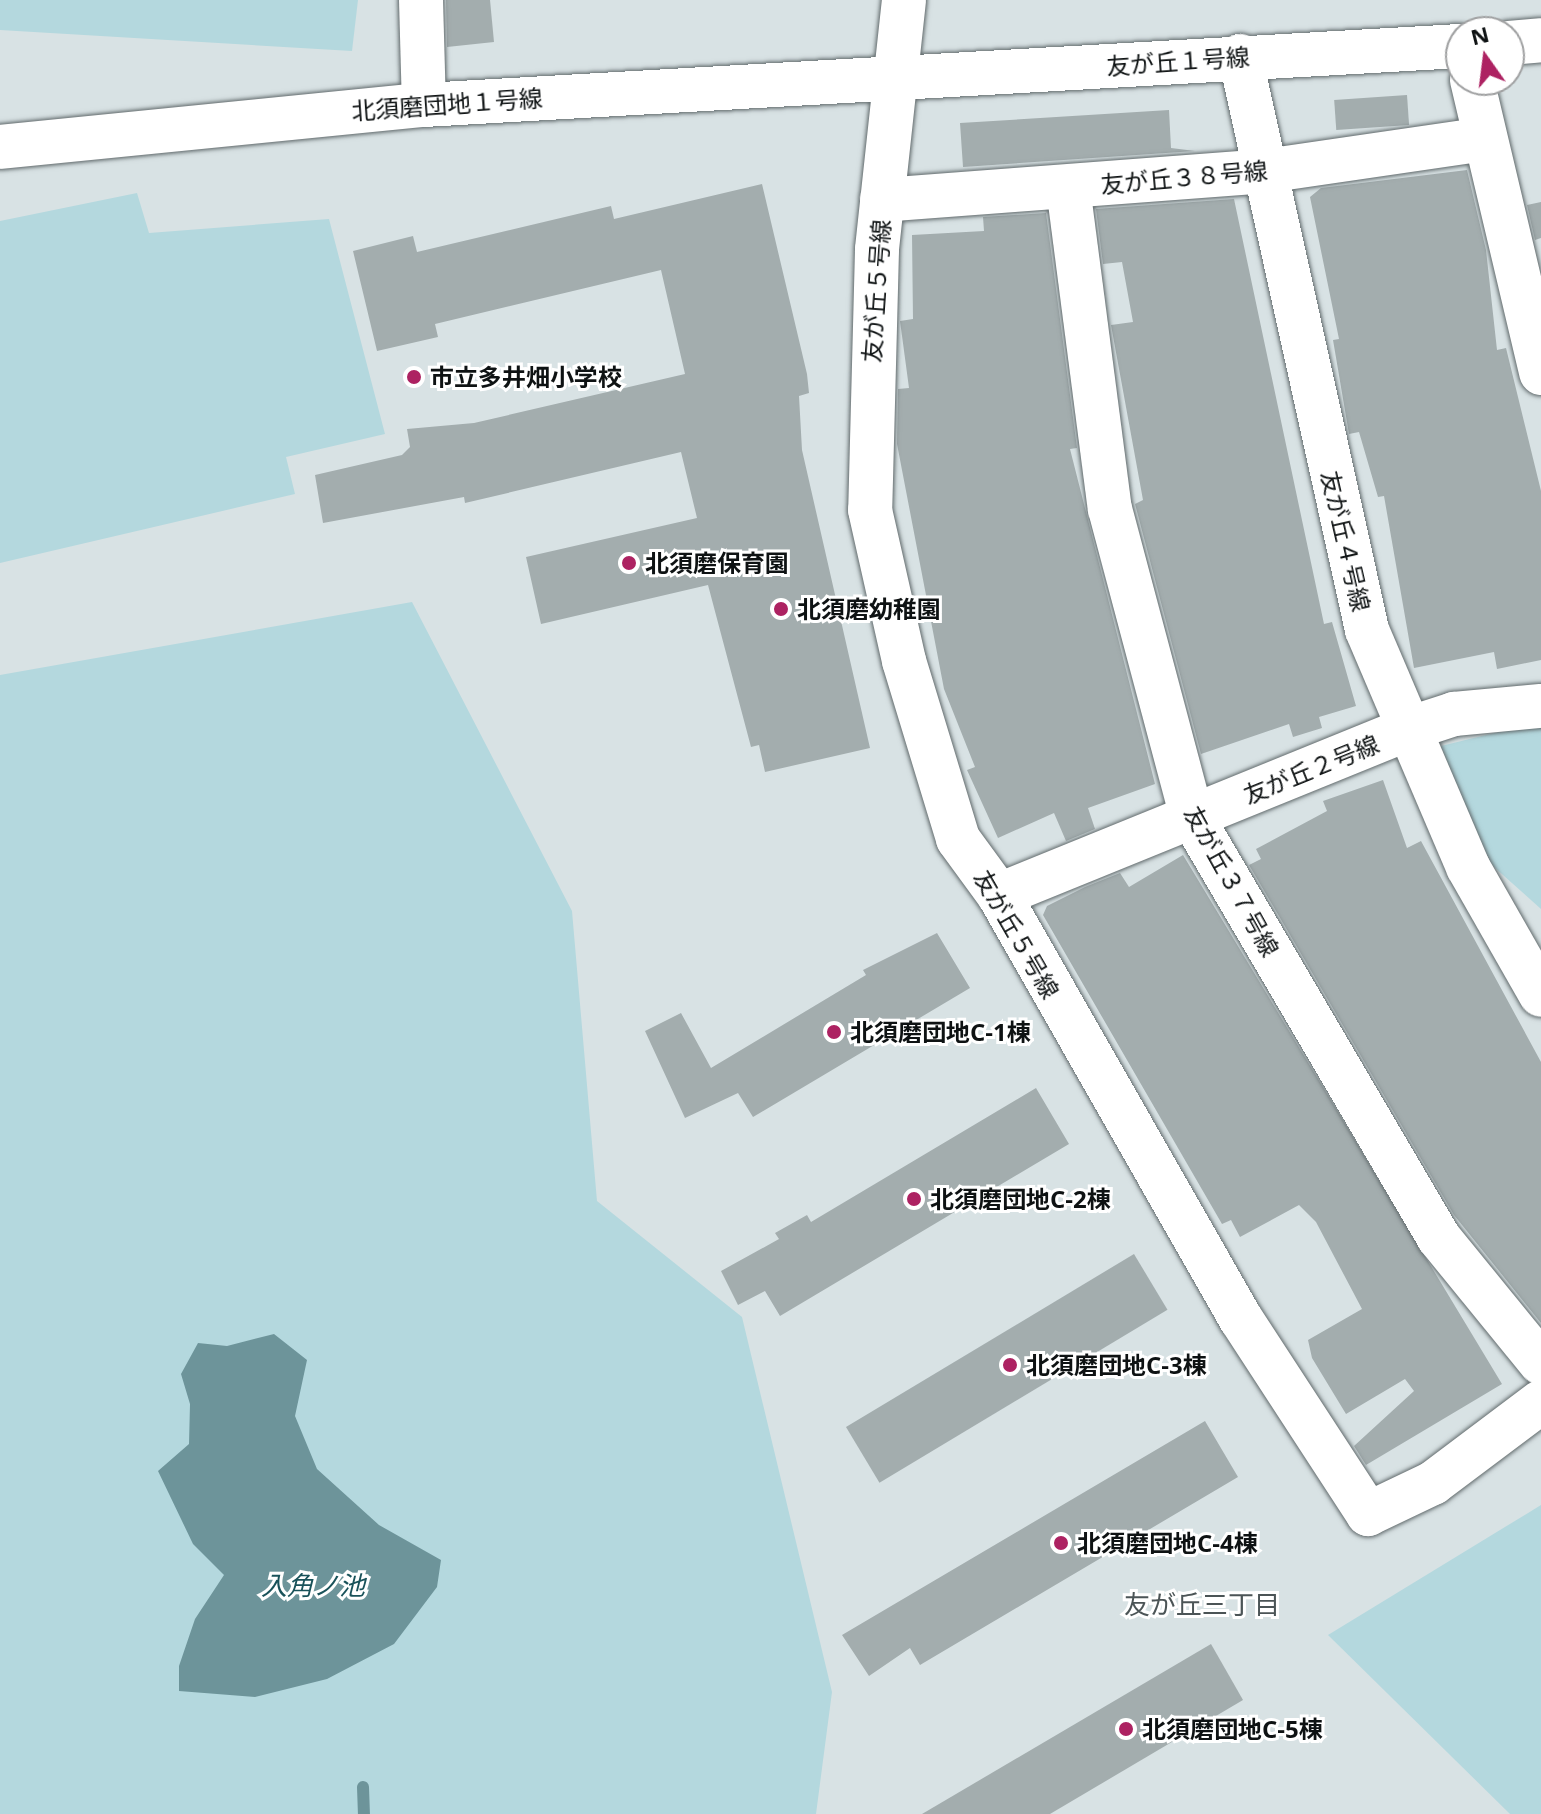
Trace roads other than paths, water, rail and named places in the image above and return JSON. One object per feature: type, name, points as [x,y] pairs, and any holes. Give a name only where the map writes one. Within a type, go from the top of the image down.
[{"type":"street","points":[[421,0],[424,105]]},
{"type":"street","name":"友が丘５号線","points":[[904,0],[882,200],[870,510],[904,661],[958,839],[999,895],[1241,1319],[1368,1514],[1433,1483],[1541,1402]]},
{"type":"street","name":"友が丘１号線","points":[[896,79],[1240,56],[1445,47]]},
{"type":"street","name":"友が丘４号線","points":[[1240,56],[1367,630],[1405,730],[1468,867],[1541,995]]},
{"type":"street","name":"北須磨団地１号線","points":[[0,147],[424,105],[896,79]]},
{"type":"street","points":[[1475,96],[1541,373]]},
{"type":"street","name":"友が丘３８号線","points":[[882,200],[1265,171],[1484,139]]},
{"type":"street","name":"友が丘３７号線","points":[[1068,187],[1110,509],[1192,817],[1439,1238],[1541,1363]]},
{"type":"street","name":"友が丘２号線","points":[[999,895],[1405,730],[1454,714],[1541,706]]},
{"type":"water","name":"入角ノ池","points":[[274,1334],[307,1360],[295,1416],[317,1469],[379,1525],[441,1560],[437,1587],[394,1644],[327,1679],[255,1697],[179,1691],[179,1666],[195,1619],[224,1575],[193,1544],[158,1471],[189,1444],[190,1404],[181,1374],[198,1343],[227,1346]]},
{"type":"waterway","points":[[363,1787],[364,1814]]},
{"type":"place","name":"市立多井畑小学校","points":[[414,377]]},
{"type":"place","name":"北須磨保育園","points":[[629,563]]},
{"type":"place","name":"北須磨幼稚園","points":[[781,609]]},
{"type":"place","name":"北須磨団地C-1棟","points":[[834,1032]]},
{"type":"place","name":"北須磨団地C-2棟","points":[[914,1199]]},
{"type":"place","name":"北須磨団地C-3棟","points":[[1010,1365]]},
{"type":"place","name":"北須磨団地C-4棟","points":[[1061,1543]]},
{"type":"place","name":"北須磨団地C-5棟","points":[[1126,1729]]},
{"type":"district","name":"友が丘三丁目","points":[[1202,1605]]}]
